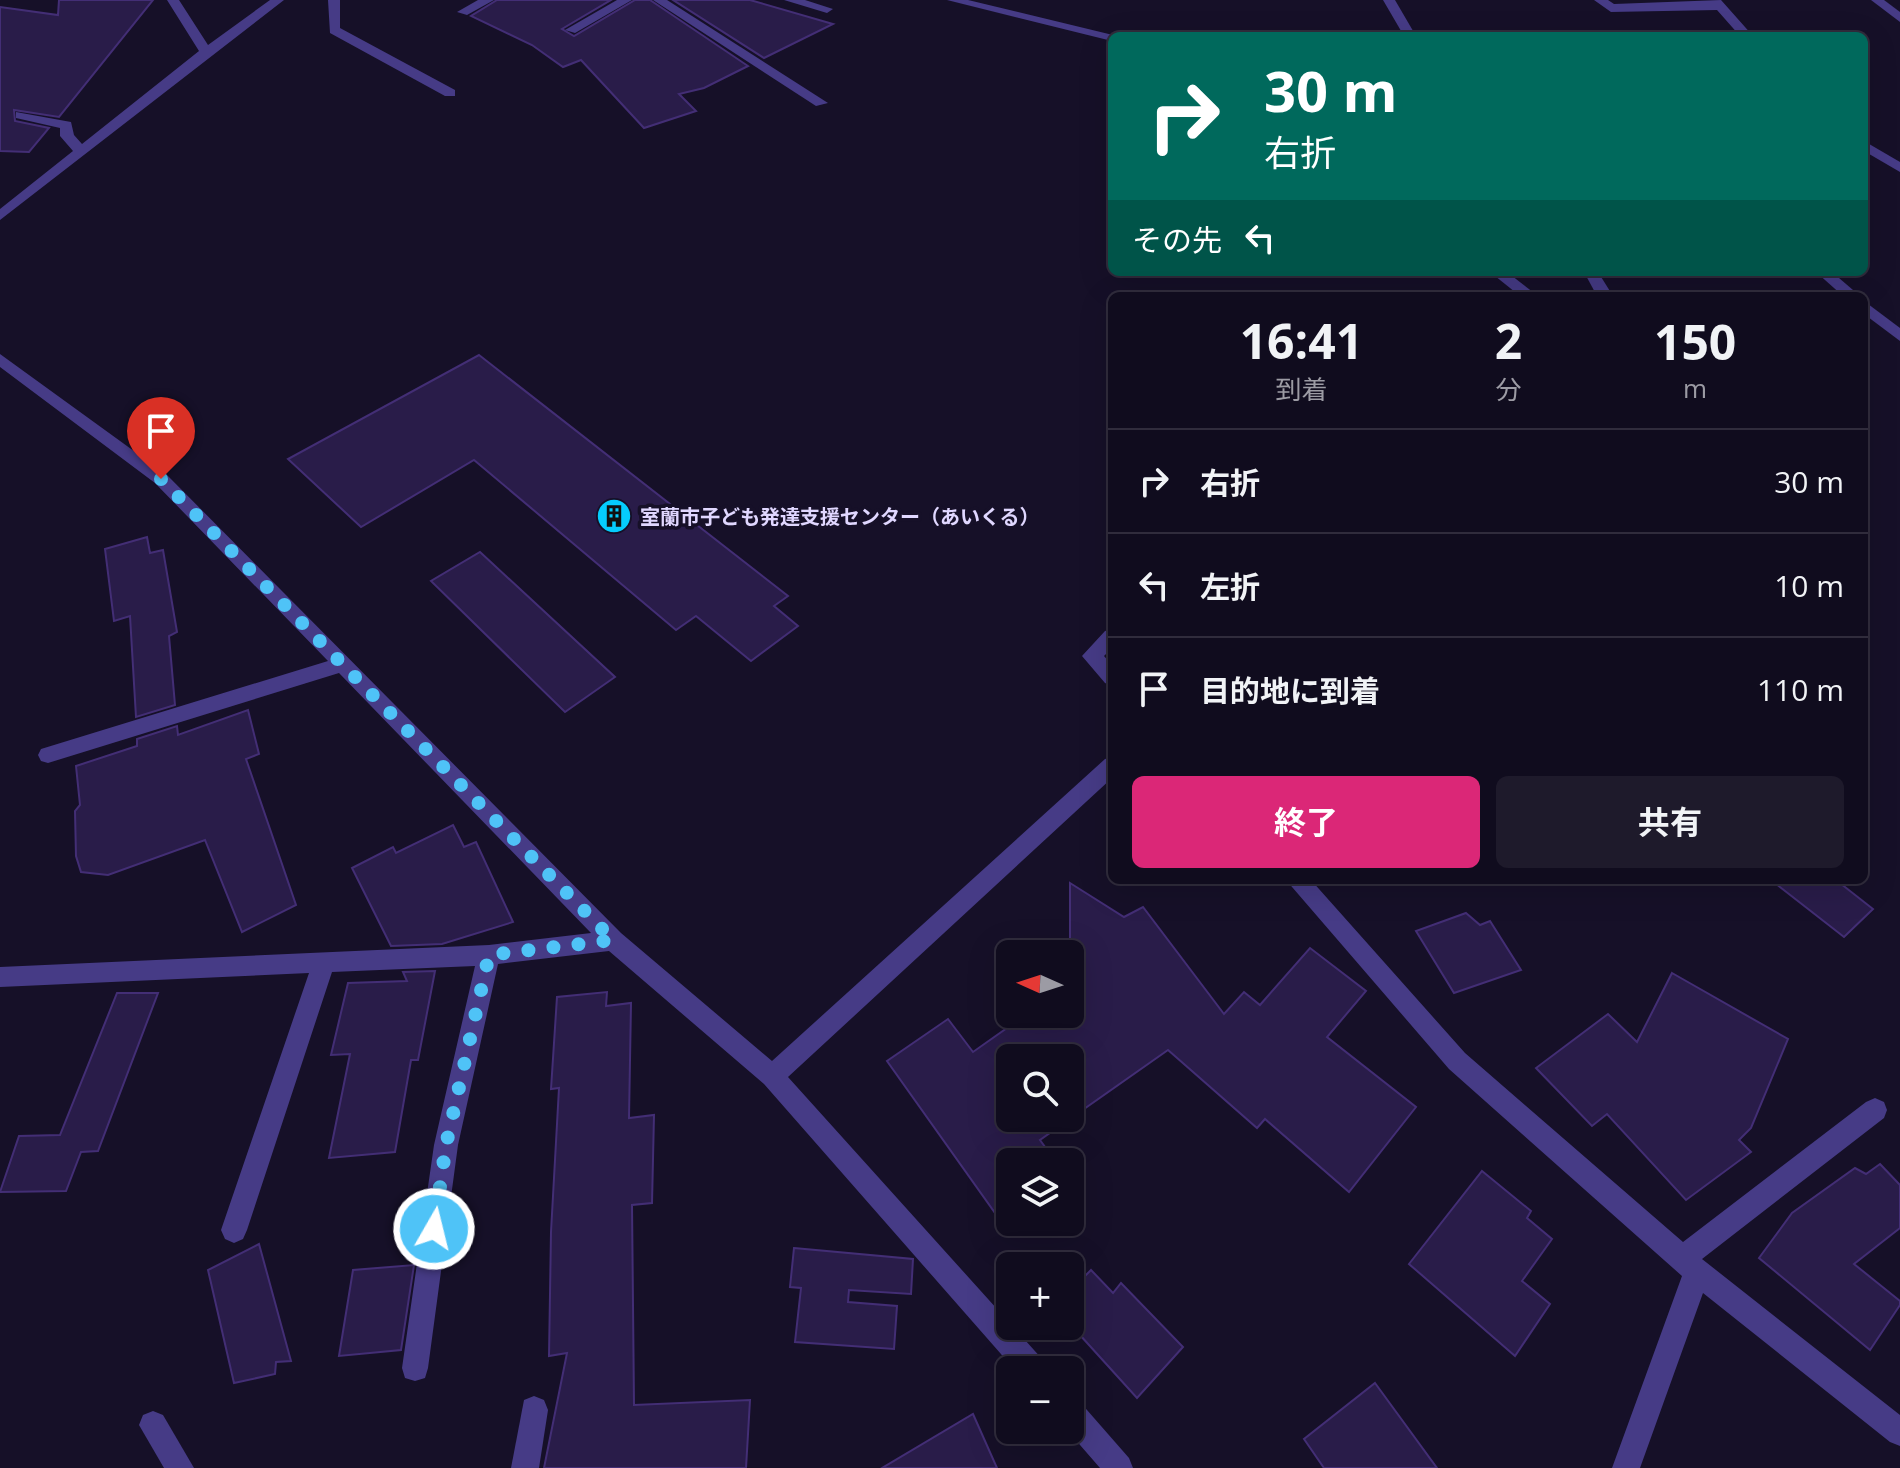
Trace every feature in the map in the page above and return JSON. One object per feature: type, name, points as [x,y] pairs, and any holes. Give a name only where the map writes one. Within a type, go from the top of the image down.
[{"type":"street","points":[[173,0],[206,52]]},
{"type":"street","points":[[0,216],[206,52],[278,0]]},
{"type":"street","points":[[334,0],[334,30],[450,93]]},
{"type":"street","points":[[463,12],[488,0]]},
{"type":"street","points":[[571,30],[626,0]]},
{"type":"street","points":[[659,0],[821,103]]},
{"type":"street","points":[[790,0],[827,9]]},
{"type":"street","points":[[953,0],[1108,36]]},
{"type":"street","points":[[1389,0],[1408,32]]},
{"type":"street","points":[[1600,0],[1611,8],[1718,3],[1743,32]]},
{"type":"street","points":[[1877,0],[1900,18]]},
{"type":"street","points":[[21,115],[66,125],[67,136],[81,151]]},
{"type":"street","points":[[1868,148],[1900,168]]},
{"type":"street","points":[[1502,276],[1524,292]]},
{"type":"street","points":[[1828,276],[1847,292]]},
{"type":"street","points":[[1868,309],[1898,330]]},
{"type":"street","points":[[0,359],[161,479],[613,940],[772,1076],[1021,1356]]},
{"type":"street","points":[[1108,640],[1092,656],[1108,674]]},
{"type":"street","points":[[48,755],[343,664]]},
{"type":"street","points":[[772,1076],[1108,769]]},
{"type":"street","points":[[1301,884],[1457,1061],[1689,1265],[1900,1432]]},
{"type":"street","points":[[0,977],[489,955],[613,940]]},
{"type":"street","points":[[415,1368],[446,1145],[489,955]]},
{"type":"street","points":[[234,1230],[324,963]]},
{"type":"street","points":[[1626,1468],[1689,1265],[1875,1110]]},
{"type":"street","points":[[525,1468],[534,1410]]},
{"type":"street","points":[[153,1425],[180,1468]]},
{"type":"street","points":[[1084,1428],[1119,1468]]},
{"type":"building","points":[[59,0],[153,0],[59,117],[14,110],[15,121],[49,128],[29,152],[0,151],[0,7],[58,15]]},
{"type":"building","points":[[497,0],[611,0],[562,29],[574,36],[635,0],[650,0],[748,66],[704,88],[679,94],[696,111],[644,128],[581,60],[563,67],[532,45],[471,16]]},
{"type":"building","points":[[673,0],[750,0],[833,24],[764,58]]},
{"type":"building","name":"室蘭市子ども発達支援センター（あいくる）","points":[[479,355],[788,596],[774,606],[798,626],[751,661],[696,616],[676,630],[474,460],[361,527],[288,459]]},
{"type":"building","points":[[147,537],[150,553],[163,550],[177,632],[169,636],[175,705],[136,717],[130,616],[114,621],[105,549]]},
{"type":"building","points":[[480,552],[615,677],[565,712],[431,581]]},
{"type":"building","points":[[248,710],[259,754],[246,759],[296,905],[242,932],[205,840],[108,875],[81,872],[76,856],[75,811],[80,805],[76,766],[137,746],[137,739],[177,726],[178,735]]},
{"type":"building","points":[[453,825],[464,847],[476,842],[513,922],[442,944],[391,946],[352,868],[393,847],[396,853]]},
{"type":"building","points":[[1070,883],[1124,917],[1143,907],[1224,1014],[1244,992],[1260,1005],[1310,948],[1366,991],[1327,1037],[1416,1107],[1349,1192],[1265,1119],[1257,1128],[1168,1050],[1084,1109],[1084,1044],[996,1044],[996,1132],[1051,1132],[1040,1140],[1046,1148],[996,1148],[996,1214],[887,1061],[948,1019],[973,1052],[1007,1028],[1084,1028],[1084,940],[1070,940]]},
{"type":"building","points":[[1776,884],[1841,884],[1873,909],[1844,937]]},
{"type":"building","points":[[1466,913],[1480,925],[1490,921],[1521,970],[1454,993],[1416,931]]},
{"type":"building","points":[[435,971],[418,1060],[411,1060],[395,1152],[329,1158],[350,1054],[331,1055],[348,983],[407,981],[403,972]]},
{"type":"building","points":[[1672,973],[1788,1039],[1751,1128],[1739,1140],[1751,1152],[1686,1200],[1607,1114],[1592,1126],[1536,1068],[1608,1014],[1637,1042]]},
{"type":"building","points":[[607,992],[606,1006],[631,1003],[629,1118],[654,1115],[652,1203],[632,1205],[634,1405],[750,1400],[746,1468],[544,1468],[567,1353],[549,1356],[551,1232],[559,1088],[551,1089],[557,997]]},
{"type":"building","points":[[117,993],[158,993],[98,1151],[81,1152],[66,1191],[0,1192],[19,1136],[60,1135]]},
{"type":"building","points":[[1880,1164],[1900,1185],[1900,1228],[1854,1264],[1900,1301],[1900,1305],[1870,1350],[1759,1258],[1792,1213],[1855,1168],[1866,1174]]},
{"type":"building","points":[[1482,1171],[1531,1211],[1527,1218],[1552,1239],[1522,1281],[1550,1304],[1515,1356],[1409,1264]]},
{"type":"building","points":[[259,1244],[291,1361],[276,1362],[275,1374],[234,1383],[208,1270]]},
{"type":"building","points":[[794,1248],[913,1259],[911,1294],[849,1290],[848,1302],[897,1306],[894,1349],[795,1342],[801,1288],[790,1287]]},
{"type":"building","points":[[414,1265],[401,1350],[339,1356],[353,1270]]},
{"type":"building","points":[[1091,1270],[1113,1293],[1121,1283],[1183,1347],[1137,1398],[1084,1339],[1084,1277]]},
{"type":"building","points":[[1375,1383],[1437,1468],[1324,1468],[1304,1439]]},
{"type":"building","points":[[973,1414],[997,1468],[882,1468]]},
{"type":"place","name":"室蘭市子ども発達支援センター（あいくる）","points":[[614,516]]},
{"type":"route","points":[[161,479],[613,940],[489,955],[446,1145],[434,1229]]}]
